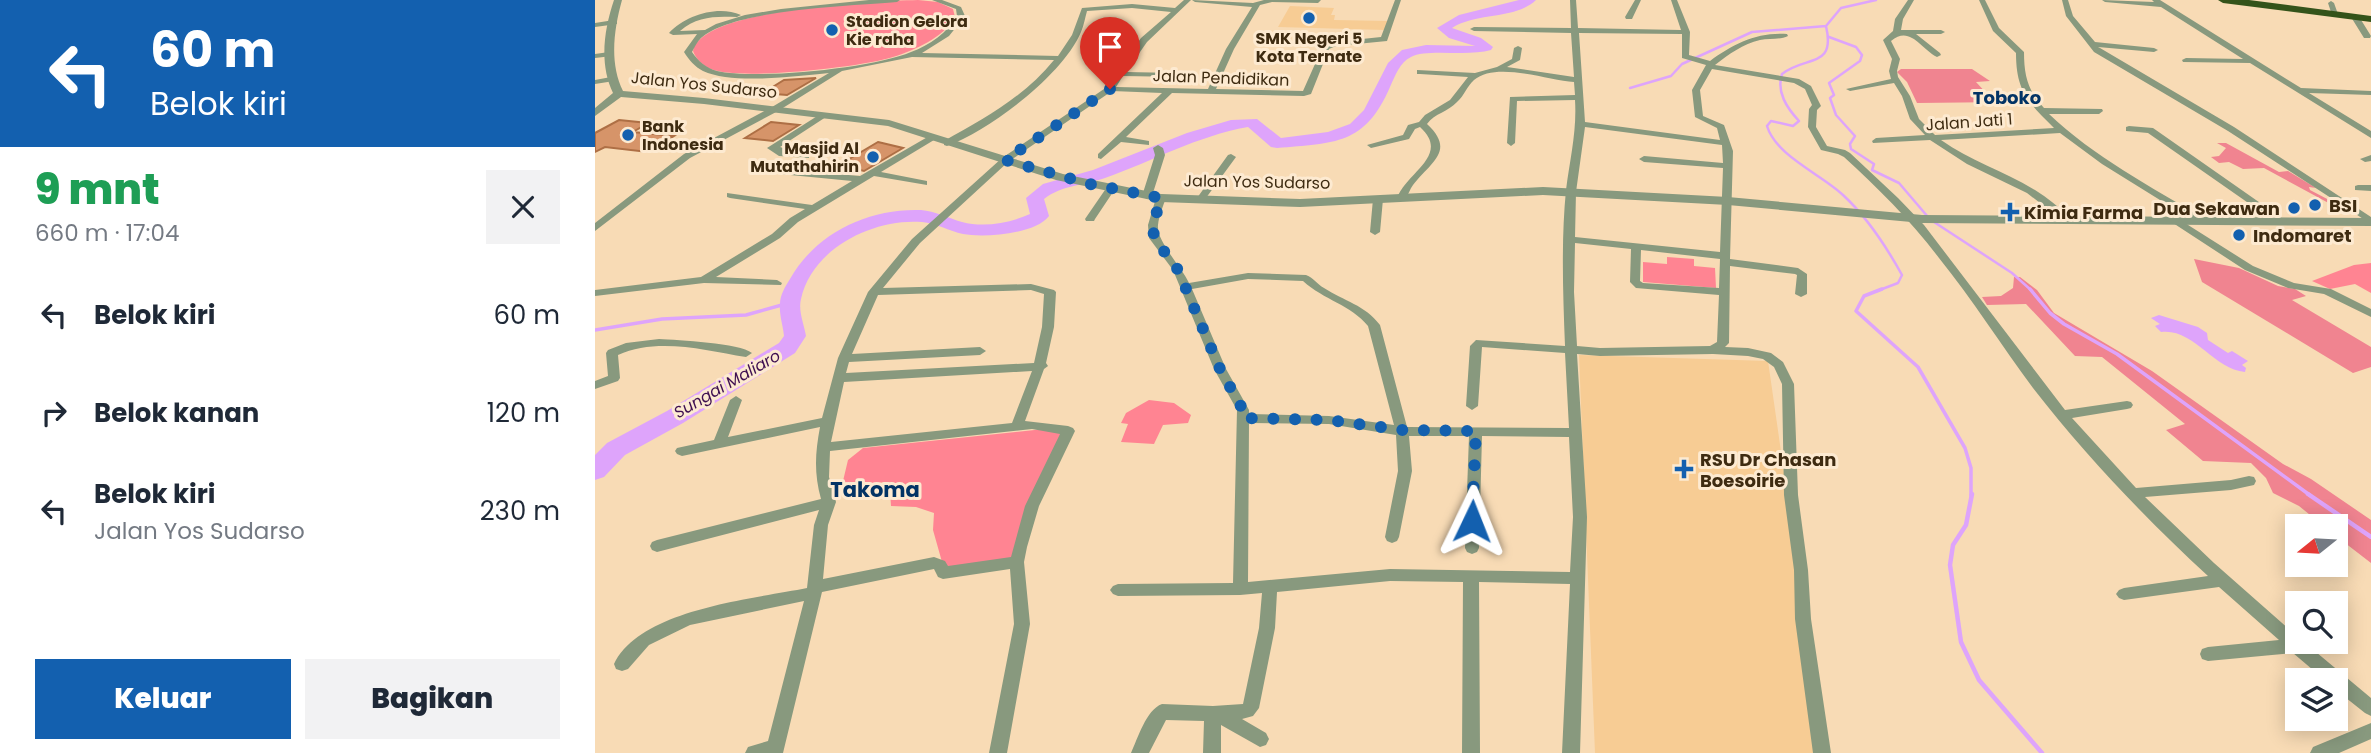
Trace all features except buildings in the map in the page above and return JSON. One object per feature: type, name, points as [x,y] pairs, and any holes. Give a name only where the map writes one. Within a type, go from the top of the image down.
[{"type":"highway","points":[[2223,0],[2257,8],[2371,19]]},
{"type":"street","points":[[595,113],[619,94],[611,79],[609,54],[618,0]]},
{"type":"street","points":[[704,32],[673,33],[685,22],[705,13],[748,15],[897,0]]},
{"type":"street","points":[[748,15],[704,32],[691,42],[688,52],[696,64],[721,73],[764,74],[883,62],[912,54],[944,36],[957,25],[961,16],[955,6],[935,0]]},
{"type":"street","points":[[754,753],[774,751],[814,590],[821,525],[829,502],[823,477],[823,447],[828,421],[844,358],[874,292],[901,258],[1005,160],[1110,89],[1151,32],[1188,0]]},
{"type":"street","points":[[1195,0],[1256,4],[1272,0],[1318,1]]},
{"type":"street","name":"Jalan Pendidikan","points":[[1110,89],[1304,94],[1308,92],[1326,48],[1334,44],[1384,39],[1398,0]]},
{"type":"street","points":[[1571,753],[1580,517],[1570,351],[1571,192],[1581,124],[1573,0]]},
{"type":"street","points":[[1629,17],[1637,0]]},
{"type":"street","points":[[1674,0],[1686,32],[1687,57],[1710,65],[1802,83],[1817,106],[1813,109],[1812,127],[1826,149],[1845,153],[1917,219],[2012,354],[2062,415],[2133,493],[2285,638]]},
{"type":"street","points":[[1897,32],[1899,19],[1911,0]]},
{"type":"street","points":[[1982,0],[1996,29],[2020,51],[2023,84],[2042,111],[2092,152],[2201,221]]},
{"type":"street","points":[[2065,0],[2070,16],[2091,44],[2106,56],[2231,129],[2369,221]]},
{"type":"street","points":[[2105,0],[2159,2],[2249,61],[2369,133]]},
{"type":"street","points":[[2330,2],[2336,15]]},
{"type":"street","points":[[1211,92],[1230,49],[1256,4]]},
{"type":"street","points":[[947,143],[1008,107],[1042,81],[1076,35],[1082,12],[1086,8],[1132,6],[1178,10]]},
{"type":"street","points":[[2355,17],[2367,36]]},
{"type":"street","points":[[595,25],[614,22]]},
{"type":"street","points":[[1474,29],[1686,32]]},
{"type":"street","points":[[1749,29],[1759,36]]},
{"type":"street","points":[[1941,32],[1897,32],[1888,37],[1887,43],[1896,59],[1892,70],[1894,81],[1904,92],[1916,120],[1934,138],[1963,159],[2025,186],[2066,220]]},
{"type":"street","points":[[1909,32],[1937,55]]},
{"type":"street","points":[[1713,350],[1723,343],[1728,166],[1721,127],[1700,118],[1696,109],[1696,89],[1710,65],[1732,48],[1759,36],[1784,36]]},
{"type":"street","points":[[2091,44],[2154,50]]},
{"type":"street","points":[[1420,72],[1476,75],[1500,69],[1516,60],[1518,48]]},
{"type":"street","points":[[595,56],[609,54]]},
{"type":"street","points":[[912,54],[1060,58]]},
{"type":"street","points":[[2186,61],[2249,61]]},
{"type":"street","points":[[595,228],[687,156],[775,109],[842,68]]},
{"type":"street","points":[[1500,69],[1577,80]]},
{"type":"street","points":[[1119,74],[1178,75]]},
{"type":"street","points":[[1371,145],[1406,137],[1412,127],[1422,124],[1429,115],[1454,100],[1476,75]]},
{"type":"street","points":[[595,82],[611,79]]},
{"type":"street","points":[[1850,89],[1894,81]]},
{"type":"street","points":[[2298,90],[2371,93]]},
{"type":"street","points":[[1101,156],[1169,91]]},
{"type":"street","name":"Jalan Yos Sudarso","points":[[619,94],[889,123],[1060,177],[1154,197],[1300,203],[1571,192],[1728,201],[1917,219],[2369,221]]},
{"type":"street","points":[[1511,143],[1513,99],[1578,97]]},
{"type":"street","points":[[2042,111],[2099,111]]},
{"type":"street","points":[[809,155],[772,148],[825,115]]},
{"type":"street","points":[[1402,198],[1407,187],[1436,153],[1434,135],[1422,124]]},
{"type":"street","points":[[1581,124],[1725,143]]},
{"type":"street","points":[[2129,129],[2150,130],[2281,221]]},
{"type":"street","name":"Jalan Jati 1","points":[[1876,141],[2064,130]]},
{"type":"street","points":[[704,280],[776,236],[859,179],[931,138]]},
{"type":"street","points":[[1121,139],[1146,143]]},
{"type":"street","points":[[1159,151],[1154,197],[1154,238],[1174,263],[1220,369],[1243,410],[1240,589]]},
{"type":"street","points":[[1201,200],[1231,157]]},
{"type":"street","points":[[1644,159],[1728,166]]},
{"type":"street","points":[[759,169],[859,179]]},
{"type":"street","points":[[871,173],[924,183]]},
{"type":"street","points":[[2358,188],[2371,188]]},
{"type":"street","points":[[1090,219],[1110,189]]},
{"type":"street","points":[[730,195],[814,208]]},
{"type":"street","points":[[1375,232],[1378,200]]},
{"type":"street","points":[[2177,221],[2257,272],[2301,289],[2327,291],[2371,314]]},
{"type":"street","points":[[1570,239],[1798,271],[1801,274],[1801,294]]},
{"type":"street","points":[[1636,247],[1635,282],[1640,286],[1724,292]]},
{"type":"street","points":[[1184,287],[1248,276],[1306,278],[1321,290],[1364,313],[1374,325],[1402,430],[1405,471],[1392,537]]},
{"type":"street","points":[[595,293],[704,280],[777,283]]},
{"type":"street","points":[[874,292],[1031,287],[1048,290],[1049,330],[1042,366],[1017,426]]},
{"type":"street","points":[[595,385],[614,378],[612,353],[619,349],[667,342],[746,353]]},
{"type":"street","points":[[1472,406],[1477,344],[1570,351],[1748,352],[1767,356],[1779,365],[1788,384],[1791,495],[1801,570],[1803,618],[1822,753]]},
{"type":"street","points":[[844,358],[980,351]]},
{"type":"street","points":[[838,378],[1042,366]]},
{"type":"street","points":[[720,441],[736,400]]},
{"type":"street","points":[[2062,415],[2127,405]]},
{"type":"street","points":[[1243,418],[1329,420],[1402,430],[1575,433]]},
{"type":"street","points":[[682,451],[720,441],[828,421]]},
{"type":"street","points":[[823,447],[1017,426],[1040,425],[1069,431],[1032,506],[1017,562],[1022,624],[997,753]]},
{"type":"street","points":[[1472,548],[1476,431]]},
{"type":"street","points":[[2133,493],[2231,485],[2249,481]]},
{"type":"street","points":[[657,546],[829,502]]},
{"type":"street","points":[[622,664],[643,640],[687,619],[934,563],[940,565],[943,573],[1017,562]]},
{"type":"street","points":[[1118,590],[1240,589],[1372,576],[1579,578]]},
{"type":"street","points":[[1471,577],[1471,753]]},
{"type":"street","points":[[2124,594],[2223,580]]},
{"type":"street","points":[[1140,753],[1162,712],[1215,714],[1251,709],[1267,628],[1270,587]]},
{"type":"street","points":[[2208,654],[2285,647]]},
{"type":"street","points":[[2304,654],[2371,708]]},
{"type":"street","points":[[1215,714],[1260,739]]},
{"type":"street","points":[[1212,753],[1215,714]]},
{"type":"street","points":[[2319,753],[2371,731]]},
{"type":"shaded area","points":[[918,0],[938,2],[953,9],[955,17],[943,31],[928,42],[878,61],[801,71],[747,74],[711,69],[700,62],[693,51],[703,37],[726,25],[757,16],[831,5]]},
{"type":"shaded area","name":"SMK Negeri 5 Kota Ternate","points":[[1290,6],[1334,8],[1331,15],[1335,15],[1334,20],[1388,21],[1385,30],[1278,27]]},
{"type":"shaded area","points":[[1901,69],[1972,69],[1990,81],[1976,82],[1989,96],[2003,98],[2006,102],[1917,103],[1907,82],[1897,72]]},
{"type":"shaded area","points":[[2217,143],[2226,143],[2279,172],[2288,171],[2316,188],[2309,187],[2310,190],[2352,212],[2347,213],[2264,168],[2243,169],[2229,162],[2219,163],[2211,157],[2219,156],[2226,148]]},
{"type":"shaded area","points":[[1667,257],[1694,259],[1694,266],[1715,268],[1716,288],[1643,282],[1643,262],[1667,264]]},
{"type":"shaded area","points":[[2194,259],[2239,268],[2278,286],[2295,289],[2306,296],[2292,300],[2371,347],[2371,367],[2353,373],[2202,282]]},
{"type":"shaded area","points":[[2371,263],[2371,293],[2355,284],[2330,289],[2312,281],[2354,265]]},
{"type":"shaded area","points":[[2014,277],[2020,277],[2037,290],[2054,313],[2152,371],[2283,464],[2311,479],[2371,520],[2371,563],[2349,546],[2349,514],[2309,514],[2273,493],[2266,478],[2251,463],[2203,461],[2166,430],[2185,424],[2102,357],[2075,356],[2026,304],[1987,305],[1982,297],[2001,296],[2013,288]]},
{"type":"shaded area","points":[[2159,315],[2198,327],[2207,333],[2208,340],[2228,353],[2232,351],[2248,361],[2242,365],[2246,368],[2245,372],[2223,364],[2184,336],[2161,332],[2155,326],[2160,324],[2151,318]]},
{"type":"shaded area","name":"RSU Dr Chasan Boesoirie","points":[[1579,355],[1768,361],[1799,577],[1816,753],[1595,753]]},
{"type":"shaded area","points":[[1149,400],[1174,403],[1191,415],[1188,423],[1163,425],[1154,444],[1121,442],[1128,424],[1121,423],[1126,413]]},
{"type":"shaded area","points":[[1053,428],[1066,431],[1041,494],[1020,562],[944,569],[933,530],[934,513],[916,507],[891,506],[890,491],[885,482],[855,486],[843,481],[848,460],[863,448]]},
{"type":"waterway","name":"Sungai Maliaro","points":[[595,471],[616,449],[675,417],[787,348],[795,336],[790,304],[797,284],[818,253],[849,232],[884,220],[921,216],[968,229],[986,230],[1014,226],[1040,216],[1035,198],[1049,188],[1099,174],[1231,125],[1251,122],[1277,143],[1338,134],[1356,127],[1364,120],[1399,58],[1417,50],[1467,51],[1486,47],[1476,41],[1454,35],[1444,28],[1474,14],[1508,8],[1530,0]]},
{"type":"waterway","points":[[1826,26],[1841,8],[1876,0]]},
{"type":"waterway","points":[[1630,88],[1671,76],[1682,64],[1752,32],[1826,26]]},
{"type":"waterway","points":[[1826,26],[1828,40],[1823,55],[1782,74],[1780,87],[1784,99],[1799,121],[1793,126],[1771,121],[1767,126],[1772,137],[1789,155],[1834,187],[1852,204],[1883,243],[1902,275],[1898,283],[1877,291]]},
{"type":"waterway","points":[[1829,37],[1856,47],[1862,55],[1860,61],[1829,83],[1834,95],[1830,98],[1836,115],[1855,136],[1850,144],[1851,149],[1874,164],[1872,170],[1899,183],[1928,217]]},
{"type":"waterway","points":[[1934,222],[2012,273],[2031,290]]},
{"type":"waterway","points":[[1882,289],[1864,296],[1856,311],[1918,367],[1965,448],[1971,468],[1971,496]]},
{"type":"waterway","points":[[2031,290],[2050,313],[2064,324],[2117,354],[2311,496]]},
{"type":"waterway","points":[[595,330],[662,319],[746,315],[789,303]]},
{"type":"waterway","points":[[1972,494],[1966,525],[1953,545],[1950,565],[1961,642],[1979,680],[2042,753]]},
{"type":"waterway","points":[[2308,494],[2371,537]]},
{"type":"place","name":"SMK Negeri 5 Kota Ternate","points":[[1309,18]]},
{"type":"place","name":"Stadion Gelora Kie raha","points":[[832,30]]},
{"type":"place","name":"Bank Indonesia","points":[[628,135]]},
{"type":"place","name":"Masjid Al Mutathahirin","points":[[873,157]]},
{"type":"place","name":"BSI","points":[[2315,205]]},
{"type":"place","name":"Dua Sekawan","points":[[2294,208]]},
{"type":"place","name":"Kimia Farma","points":[[2010,212]]},
{"type":"place","name":"Indomaret","points":[[2239,235]]},
{"type":"place","name":"RSU Dr Chasan Boesoirie","points":[[1684,469]]},
{"type":"district","name":"Toboko","points":[[2007,97]]},
{"type":"district","name":"Takoma","points":[[875,489]]},
{"type":"route","points":[[1110,89],[1005,160],[1060,177],[1131,194],[1161,198],[1153,225],[1154,238],[1178,270],[1220,369],[1243,410],[1243,418],[1329,420],[1402,430],[1476,431],[1472,521]]}]
